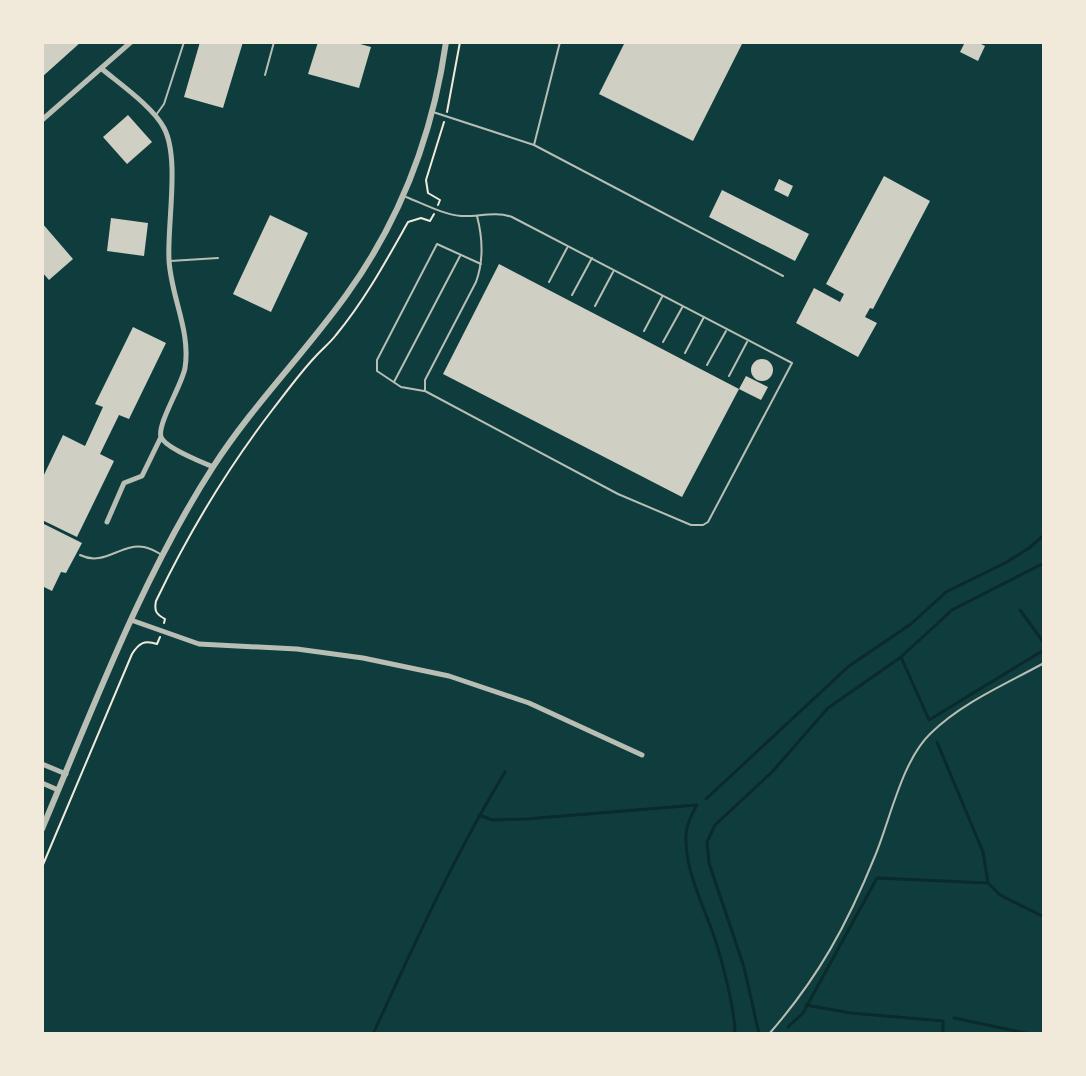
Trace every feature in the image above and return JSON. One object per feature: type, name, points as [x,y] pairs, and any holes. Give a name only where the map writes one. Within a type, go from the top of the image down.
[{"type":"street","points":[[42,120],[131,42]]},
{"type":"street","points":[[42,829],[162,555],[213,467],[278,379],[346,296],[379,246],[419,159],[446,42]]},
{"type":"street","points":[[102,69],[155,116],[163,127],[171,157],[169,261],[184,327],[186,356],[181,383],[161,427],[161,437],[142,476],[124,483],[107,522]]},
{"type":"street","points":[[161,437],[167,444],[213,467]]},
{"type":"street","points":[[131,620],[199,644],[297,649],[363,658],[449,676],[529,703],[642,755]]},
{"type":"street","points":[[42,764],[66,774]]},
{"type":"street","points":[[42,783],[58,790]]},
{"type":"lane","points":[[155,116],[164,104],[184,42]]},
{"type":"lane","points":[[265,75],[274,42]]},
{"type":"lane","points":[[534,145],[560,42]]},
{"type":"lane","points":[[432,112],[534,145],[783,276]]},
{"type":"lane","points":[[403,196],[449,214],[504,214],[792,363],[708,522],[703,525],[686,524],[618,494],[425,391],[401,387],[377,371],[377,360],[437,244],[482,265]]},
{"type":"lane","points":[[425,391],[425,380],[482,265],[481,229],[477,216]]},
{"type":"lane","points":[[549,282],[568,245]]},
{"type":"lane","points":[[394,382],[461,255]]},
{"type":"lane","points":[[169,261],[218,258]]},
{"type":"lane","points":[[572,295],[592,258]]},
{"type":"lane","points":[[595,306],[614,270]]},
{"type":"lane","points":[[644,331],[663,295]]},
{"type":"lane","points":[[663,342],[683,306]]},
{"type":"lane","points":[[685,353],[704,317]]},
{"type":"lane","points":[[707,365],[727,329]]},
{"type":"lane","points":[[729,376],[749,340]]},
{"type":"lane","points":[[80,555],[94,560],[129,548],[143,547],[162,555]]},
{"type":"lane","points":[[769,1034],[800,999],[842,932],[876,855],[911,761],[927,736],[953,714],[1044,663]]},
{"type":"path","points":[[438,204],[440,200],[428,193],[426,180],[446,117],[460,42]]},
{"type":"path","points":[[163,626],[165,619],[157,615],[154,609],[156,601],[194,526],[223,478],[273,409],[363,299],[408,222],[421,218],[430,221],[434,214]]},
{"type":"path","points":[[42,867],[132,654],[138,644],[157,644],[160,638]]},
{"type":"building","points":[[42,42],[81,42],[42,77]]},
{"type":"building","points":[[200,42],[243,42],[223,108],[184,97]]},
{"type":"building","points":[[318,42],[353,42],[371,47],[359,88],[308,74]]},
{"type":"building","points":[[625,42],[743,42],[693,141],[599,94]]},
{"type":"building","points":[[965,42],[985,46],[978,61],[960,52]]},
{"type":"building","points":[[128,115],[152,142],[127,164],[103,137]]},
{"type":"building","points":[[884,176],[930,201],[873,309],[870,308],[865,317],[877,323],[858,357],[796,323],[814,288],[840,302],[844,294],[826,284]]},
{"type":"building","points":[[779,179],[793,186],[788,197],[774,190]]},
{"type":"building","points":[[722,190],[809,234],[795,261],[709,217]]},
{"type":"building","points":[[270,215],[308,233],[271,312],[233,294]]},
{"type":"building","points":[[111,218],[148,223],[144,256],[107,251]]},
{"type":"building","points":[[42,223],[73,259],[49,280],[42,272]]},
{"type":"building","points":[[499,264],[739,389],[682,497],[443,374]]},
{"type":"building","points":[[133,327],[166,343],[129,419],[119,415],[100,454],[114,461],[77,537],[42,520],[42,479],[63,435],[85,446],[103,407],[95,404]]},
{"type":"building","points":[[762,359],[770,362],[773,370],[770,378],[762,381],[754,378],[751,370],[754,362]]},
{"type":"building","points":[[746,376],[768,387],[761,400],[739,389]]},
{"type":"building","points":[[42,523],[82,543],[66,573],[61,572],[52,591],[42,586]]},
{"type":"waterway","points":[[706,799],[849,666],[911,624],[946,592],[1005,563],[1044,535]]},
{"type":"waterway","points":[[759,1034],[744,967],[709,863],[707,842],[715,825],[772,772],[828,708],[901,657],[952,610],[1044,563]]},
{"type":"waterway","points":[[1020,610],[1044,643]]},
{"type":"waterway","points":[[901,657],[929,720],[1044,650]]},
{"type":"waterway","points":[[937,742],[983,852],[988,883],[1000,895],[1044,917]]},
{"type":"waterway","points":[[373,1034],[452,868],[505,772]]},
{"type":"waterway","points":[[479,815],[492,820],[526,819],[697,805],[687,830],[688,860],[721,958],[735,1034]]},
{"type":"waterway","points":[[788,1027],[803,1013],[877,878],[988,883]]},
{"type":"waterway","points":[[806,1005],[851,1013],[943,1021],[943,1034]]},
{"type":"waterway","points":[[954,1018],[1030,1034]]}]
